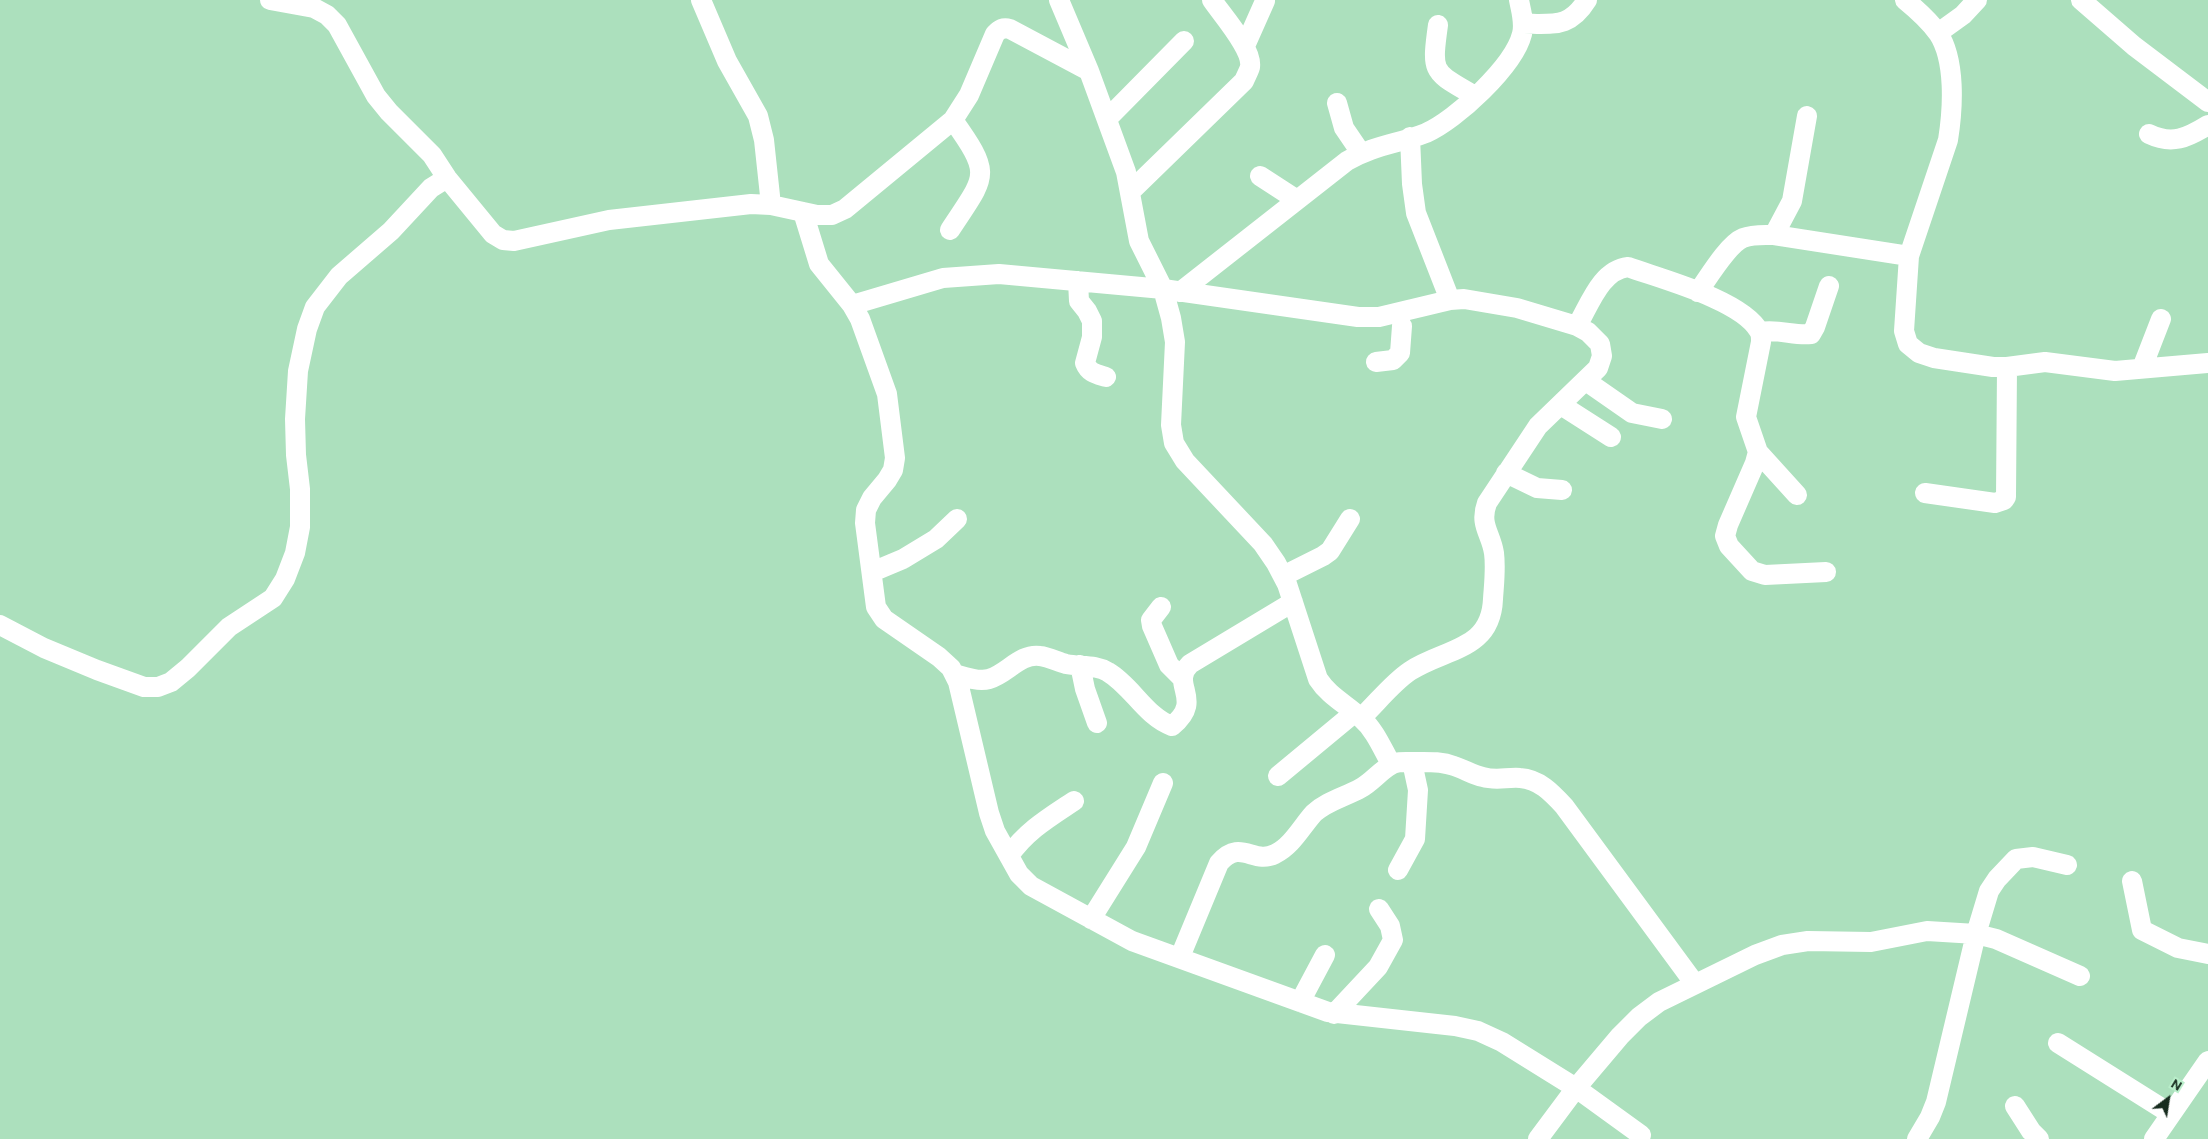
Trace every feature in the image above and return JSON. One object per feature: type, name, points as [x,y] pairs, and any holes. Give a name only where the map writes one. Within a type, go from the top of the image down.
[{"type":"street","points":[[270,0],[314,8],[327,14],[337,24],[376,96],[389,112],[432,155],[447,178],[493,234],[503,240],[514,241],[609,220],[751,204],[771,205],[817,215],[832,215],[845,209],[953,120],[969,95],[995,34],[1000,30],[1010,29],[1089,71]]},
{"type":"street","points":[[701,0],[727,61],[758,116],[764,140],[771,205]]},
{"type":"street","points":[[1059,0],[1089,71],[1126,172],[1139,241],[1172,291],[1175,342],[1171,425],[1174,443],[1185,461],[1263,544],[1283,576],[1318,679],[1326,691],[1358,716],[1371,729],[1391,764]]},
{"type":"street","points":[[1130,191],[1244,81],[1250,67],[1250,57],[1245,46],[1212,0]]},
{"type":"street","points":[[1172,291],[1361,153],[1440,126],[1494,79],[1515,50],[1522,34],[1523,24],[1519,0]]},
{"type":"street","points":[[1523,24],[1559,23],[1571,19],[1580,12],[1587,0]]},
{"type":"street","points":[[1938,33],[1963,15],[1978,0]]},
{"type":"street","points":[[2081,0],[2134,46],[2208,102]]},
{"type":"street","points":[[1245,46],[1265,1]]},
{"type":"street","points":[[1908,1],[1938,33],[1948,56],[1951,71],[1951,125],[1948,140],[1909,256],[1904,331],[1908,344],[1919,353],[1934,358],[2008,368],[2045,362],[2116,372],[2208,363]]},
{"type":"street","points":[[1438,25],[1434,56],[1435,65],[1446,79],[1475,96]]},
{"type":"street","points":[[1107,119],[1184,41]]},
{"type":"street","points":[[1337,103],[1344,128],[1361,153]]},
{"type":"street","points":[[1774,235],[1792,201],[1807,116]]},
{"type":"street","points":[[950,230],[977,190],[982,176],[975,151],[953,120]]},
{"type":"street","points":[[2149,134],[2159,139],[2179,140],[2208,125]]},
{"type":"street","points":[[1410,137],[1412,184],[1416,213],[1450,300]]},
{"type":"street","points":[[1260,176],[1298,200]]},
{"type":"street","points":[[0,625],[44,648],[96,670],[144,687],[158,687],[171,682],[188,668],[229,627],[273,598],[285,579],[295,552],[300,526],[300,489],[296,455],[295,419],[298,371],[307,330],[315,307],[339,276],[391,231],[431,188],[447,178]]},
{"type":"street","points":[[803,212],[819,264],[852,305],[860,319],[888,394],[895,458],[893,470],[888,480],[872,498],[866,510],[865,523],[876,607],[884,619],[939,657],[954,674],[958,682],[995,831],[1020,874],[1031,886],[1132,941],[1334,1014],[1455,1026],[1478,1031],[1502,1042],[1576,1088],[1641,1135]]},
{"type":"street","points":[[1698,292],[1733,245],[1742,238],[1774,235],[1909,256]]},
{"type":"street","points":[[1577,326],[1609,274],[1618,268],[1628,267],[1721,301],[1741,314],[1760,332],[1762,342],[1746,417],[1758,452],[1796,495]]},
{"type":"street","points":[[852,305],[942,278],[999,274],[1172,291],[1358,318],[1402,319],[1450,300],[1464,299],[1517,308],[1577,326],[1588,332],[1600,344],[1602,356],[1598,368],[1530,435],[1487,503],[1483,513],[1484,525],[1494,551],[1495,560],[1492,614],[1485,630],[1472,642],[1411,670],[1358,716],[1278,776]]},
{"type":"street","points":[[1078,281],[1080,301],[1092,321],[1092,337],[1084,363],[1093,373],[1106,376]]},
{"type":"street","points":[[1760,332],[1774,330],[1803,335],[1811,334],[1829,286]]},
{"type":"street","points":[[1376,362],[1392,360],[1400,354],[1402,319]]},
{"type":"street","points":[[2142,368],[2161,319]]},
{"type":"street","points":[[1925,493],[1995,503],[2004,500],[2006,496],[2008,368]]},
{"type":"street","points":[[1586,381],[1632,413],[1662,419]]},
{"type":"street","points":[[1561,405],[1611,437]]},
{"type":"street","points":[[1758,452],[1728,524],[1725,536],[1730,546],[1752,571],[1765,575],[1826,572]]},
{"type":"street","points":[[1506,473],[1537,488],[1562,490]]},
{"type":"street","points":[[872,572],[903,559],[936,539],[956,519]]},
{"type":"street","points":[[1283,576],[1330,551],[1350,519]]},
{"type":"street","points":[[954,674],[979,680],[988,679],[1031,656],[1095,667],[1106,671],[1156,717],[1172,726],[1186,708],[1188,701],[1182,678],[1184,670],[1190,664],[1293,602]]},
{"type":"street","points":[[1161,607],[1151,620],[1152,626],[1169,665],[1182,678]]},
{"type":"street","points":[[1080,665],[1085,689],[1097,723]]},
{"type":"street","points":[[1398,870],[1415,839],[1418,790],[1412,762]]},
{"type":"street","points":[[1180,957],[1219,863],[1227,854],[1236,851],[1262,856],[1274,855],[1284,848],[1321,808],[1362,788],[1391,764],[1439,762],[1496,780],[1521,778],[1537,782],[1553,794],[1564,806],[1695,984]]},
{"type":"street","points":[[1090,919],[1136,847],[1163,783]]},
{"type":"street","points":[[1009,856],[1018,842],[1033,829],[1074,801]]},
{"type":"street","points":[[1917,1139],[1930,1117],[1936,1102],[1976,934],[1989,892],[1997,879],[2016,859],[2032,857],[2067,866]]},
{"type":"street","points":[[2132,881],[2142,930],[2178,948],[2208,954]]},
{"type":"street","points":[[1334,1014],[1378,967],[1393,940],[1390,926],[1378,909]]},
{"type":"street","points":[[1538,1139],[1576,1088],[1620,1036],[1639,1017],[1658,1002],[1755,955],[1782,945],[1808,941],[1871,942],[1927,931],[1976,934],[1996,938],[2080,976]]},
{"type":"street","points":[[1300,1002],[1325,955]]},
{"type":"street","points":[[2058,1043],[2171,1114]]},
{"type":"street","points":[[2154,1139],[2208,1061]]},
{"type":"street","points":[[2015,1106],[2030,1131],[2039,1139]]}]
